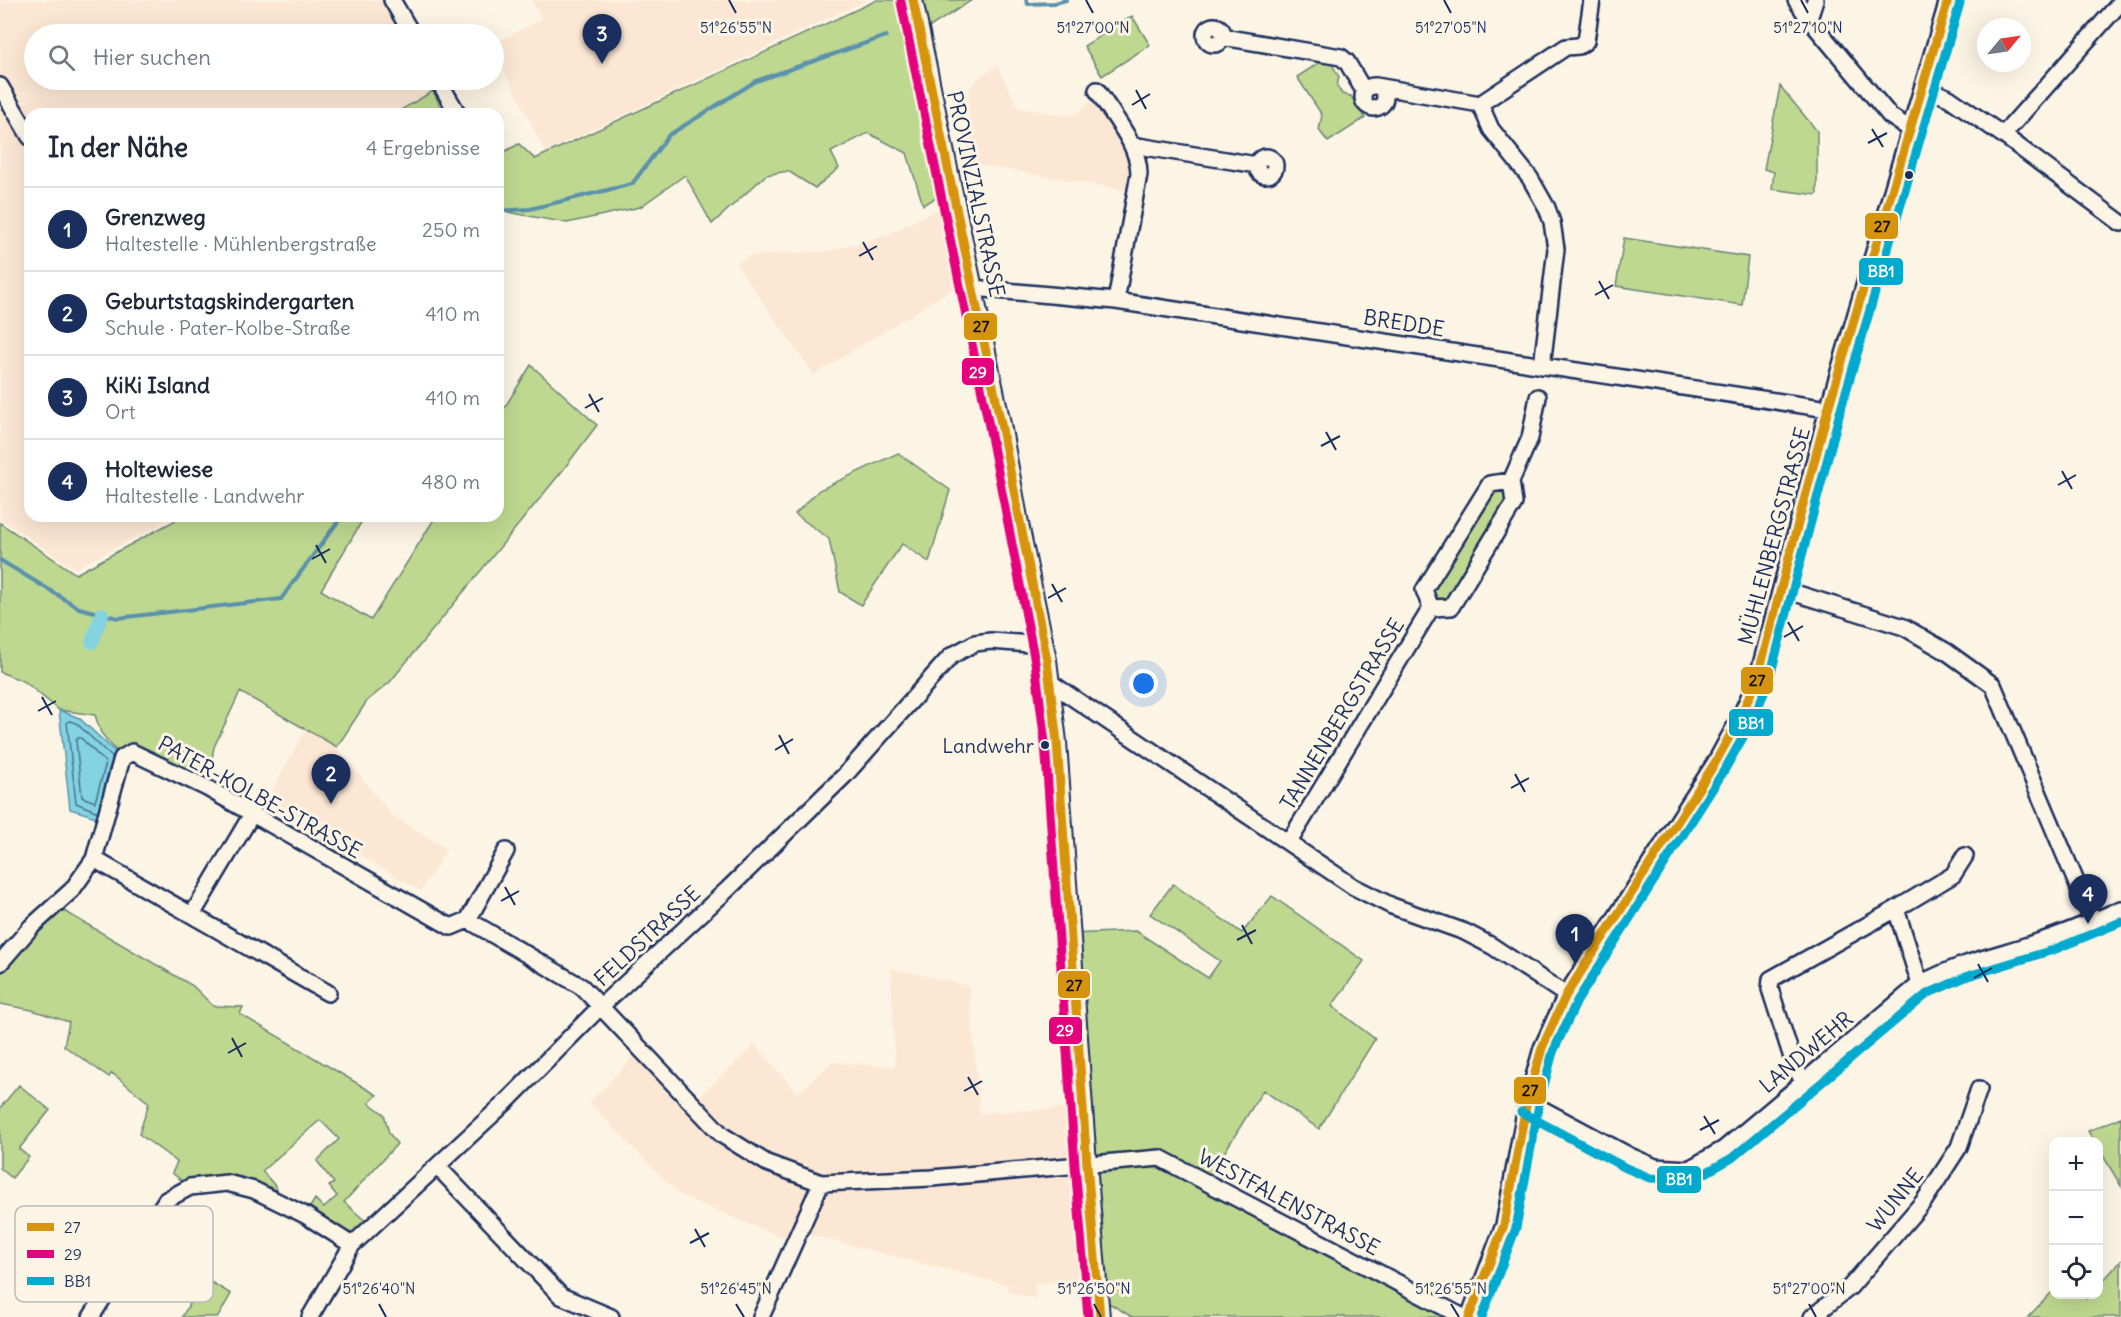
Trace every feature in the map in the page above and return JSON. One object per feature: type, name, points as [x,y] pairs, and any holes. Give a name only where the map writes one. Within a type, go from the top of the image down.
[{"type":"main road","name":"PROVINZIALSTRASSE","points":[[913,0],[1001,424],[1051,683],[1060,774],[1100,1317]]},
{"type":"street","points":[[392,0],[406,24]]},
{"type":"street","points":[[1223,37],[1341,57],[1370,89],[1480,104],[1566,47],[1579,46],[1586,41],[1593,0]]},
{"type":"street","points":[[1796,0],[1809,19],[1890,116],[1910,129]]},
{"type":"street","points":[[1809,19],[1815,0]]},
{"type":"street","name":"MÜHLENBERGSTRASSE","points":[[1469,1317],[1504,1225],[1527,1101],[1542,1048],[1566,995],[1687,807],[1740,717],[1757,680],[1828,409],[1948,0]]},
{"type":"street","points":[[2003,135],[2121,2]]},
{"type":"street","points":[[0,86],[24,127]]},
{"type":"street","points":[[1923,87],[1949,98],[2003,135],[2121,223]]},
{"type":"street","points":[[444,90],[454,108]]},
{"type":"street","points":[[1097,90],[1132,146],[1139,164],[1116,301]]},
{"type":"street","points":[[1480,104],[1491,129],[1530,178],[1552,222],[1556,249],[1542,366]]},
{"type":"street","points":[[1132,146],[1257,165]]},
{"type":"street","name":"BREDDE","points":[[973,288],[1116,301],[1828,409]]},
{"type":"street","name":"TANNENBERGSTRASSE","points":[[1431,608],[1450,607],[1514,503],[1511,481],[1530,438],[1538,397]]},
{"type":"street","name":"TANNENBERGSTRASSE","points":[[1431,608],[1424,590],[1490,484],[1511,481]]},
{"type":"street","points":[[1782,589],[1904,627],[1947,652],[1993,685],[2093,922]]},
{"type":"street","name":"TANNENBERGSTRASSE","points":[[1289,842],[1431,608]]},
{"type":"street","name":"FELDSTRASSE","points":[[310,1317],[352,1245],[507,1101],[601,1006],[728,889],[845,775],[951,656],[975,644],[991,641],[1043,645]]},
{"type":"street","points":[[1051,683],[1354,887],[1392,906],[1465,932],[1492,946],[1566,995]]},
{"type":"street","name":"PATER-KOLBE-STRASSE","points":[[0,963],[31,927],[72,890],[94,859],[122,758],[132,752],[207,788],[451,927],[468,920]]},
{"type":"street","points":[[192,915],[252,814]]},
{"type":"street","points":[[506,851],[468,920],[582,987],[722,1135],[767,1163],[821,1183],[932,1178],[1087,1164]]},
{"type":"street","points":[[1803,1081],[1795,1067],[1770,989],[1771,979],[1953,875],[1965,856]]},
{"type":"street","points":[[94,859],[328,993]]},
{"type":"street","points":[[1896,909],[1920,984]]},
{"type":"street","name":"LANDWEHR","points":[[1527,1101],[1647,1164],[1670,1170],[1689,1169],[1724,1149],[1920,984],[1974,960],[2039,942],[2121,909]]},
{"type":"street","name":"WUNNE","points":[[1812,1317],[1850,1287],[1924,1200],[1959,1147],[1979,1089]]},
{"type":"street","name":"WESTFALENSTRASSE","points":[[1087,1164],[1160,1158],[1463,1317]]},
{"type":"street","points":[[437,1166],[561,1296],[610,1317]]},
{"type":"street","points":[[162,1206],[166,1200],[190,1187],[227,1183],[254,1190],[306,1215],[352,1245]]},
{"type":"street","points":[[761,1317],[821,1183]]},
{"type":"street","points":[[91,1317],[101,1302]]},
{"type":"shaded area","points":[[0,0],[398,0],[407,24],[24,24],[24,90],[433,91],[402,108],[24,108],[24,522],[164,522],[75,569],[0,519]]},
{"type":"shaded area","points":[[531,0],[867,0],[545,152],[504,69],[504,39],[541,19]]},
{"type":"shaded area","points":[[997,66],[1019,108],[1072,116],[1097,98],[1135,162],[1132,191],[967,163],[969,89],[980,76]]},
{"type":"shaded area","points":[[943,207],[959,285],[814,375],[736,264],[749,256],[827,251],[884,236]]},
{"type":"shaded area","points":[[306,729],[335,745],[392,815],[447,849],[421,891],[356,853],[347,868],[302,844],[289,810],[268,798]]},
{"type":"shaded area","points":[[891,968],[969,986],[980,1113],[1070,1108],[1085,1281],[1035,1283],[1035,1299],[1008,1292],[1008,1285],[806,1234],[781,1237],[679,1195],[589,1103],[645,1045],[697,1099],[755,1044],[798,1093],[832,1062],[895,1067]]},
{"type":"green space","points":[[877,0],[972,0],[911,39],[941,195],[923,205],[907,153],[868,133],[831,152],[839,168],[815,188],[788,171],[766,175],[712,224],[685,175],[640,207],[567,223],[504,211],[504,152],[519,144],[535,159]]},
{"type":"green space","points":[[1132,16],[1150,45],[1102,76],[1084,46]]},
{"type":"green space","points":[[1328,57],[1339,77],[1337,86],[1342,94],[1351,96],[1365,118],[1328,142],[1319,130],[1322,115],[1297,77]]},
{"type":"green space","points":[[1780,86],[1817,131],[1817,195],[1772,189],[1774,172],[1764,169]]},
{"type":"green space","points":[[433,91],[441,108],[404,108]]},
{"type":"green space","points":[[1624,238],[1748,257],[1742,305],[1616,286]]},
{"type":"green space","points":[[531,365],[597,425],[390,682],[367,701],[337,747],[240,692],[214,747],[207,788],[133,752],[122,758],[101,733],[95,715],[59,710],[25,682],[0,672],[0,523],[76,574],[172,522],[361,522],[321,590],[371,620],[432,522],[504,522],[504,408]]},
{"type":"green space","points":[[898,453],[950,490],[929,562],[902,544],[861,605],[840,592],[829,539],[795,514],[819,490]]},
{"type":"green space","points":[[1509,484],[1511,503],[1448,604],[1433,605],[1428,589],[1491,487]]},
{"type":"green space","points":[[1173,884],[1242,933],[1272,896],[1364,961],[1332,1006],[1375,1039],[1319,1129],[1263,1090],[1206,1182],[1463,1317],[1132,1317],[1099,1297],[1071,934],[1136,931],[1208,978],[1220,961],[1150,914]]},
{"type":"green space","points":[[59,908],[193,986],[213,1006],[243,1007],[240,1014],[377,1095],[369,1103],[384,1114],[389,1133],[397,1144],[344,1202],[372,1227],[352,1245],[305,1215],[315,1199],[324,1208],[337,1196],[329,1186],[334,1183],[317,1161],[339,1139],[320,1120],[262,1171],[276,1187],[278,1193],[272,1199],[254,1190],[190,1187],[172,1173],[177,1162],[139,1134],[149,1103],[112,1073],[109,1077],[64,1046],[69,1022],[32,1010],[0,1004],[0,969]]},
{"type":"green space","points":[[19,1085],[50,1110],[19,1149],[29,1157],[12,1178],[0,1168],[0,1108]]},
{"type":"green space","points":[[2121,1117],[2121,1186],[2103,1156],[2103,1137],[2092,1137],[2088,1131]]},
{"type":"green space","points":[[2121,1261],[2121,1317],[2028,1317],[2049,1295],[2049,1299],[2103,1299],[2103,1281]]},
{"type":"green space","points":[[213,1283],[231,1294],[218,1317],[182,1317],[190,1302],[213,1302]]},
{"type":"water","points":[[59,710],[79,718],[122,758],[106,820],[70,809]]},
{"type":"waterway","points":[[1026,0],[1028,4],[1055,3],[1066,0]]},
{"type":"waterway","points":[[504,211],[530,209],[632,184],[669,135],[756,81],[886,36]]},
{"type":"waterway","points":[[0,560],[79,608],[118,618],[281,599],[338,522]]},
{"type":"waterway","points":[[92,642],[102,614]]},
{"type":"transit line","name":"27","points":[[913,0],[1001,424],[1047,660],[1057,742],[1100,1317]]},
{"type":"transit line","name":"27","points":[[1469,1317],[1504,1225],[1527,1101],[1542,1048],[1566,995],[1715,763],[1757,680],[1828,409],[1948,0]]},
{"type":"transit line","name":"29","points":[[901,2],[989,426],[1035,662],[1045,743],[1088,1317]]},
{"type":"transit line","name":"BB1","points":[[1482,1317],[1516,1228],[1539,1104],[1553,1052],[1577,1001],[1725,769],[1751,723],[1768,684],[1840,412],[1960,3]]},
{"type":"transit line","name":"BB1","points":[[1521,1112],[1626,1168],[1650,1178],[1693,1180],[1732,1158],[1927,994],[1968,976],[2053,950],[2121,922]]},
{"type":"place","name":"KiKi Island","points":[[602,64]]},
{"type":"place","name":"Landwehr","points":[[1045,745]]},
{"type":"place","name":"Geburtstagskindergarten","points":[[331,804]]},
{"type":"place","name":"Holtewiese","points":[[2088,924]]},
{"type":"place","name":"Grenzweg","points":[[1575,964]]}]
